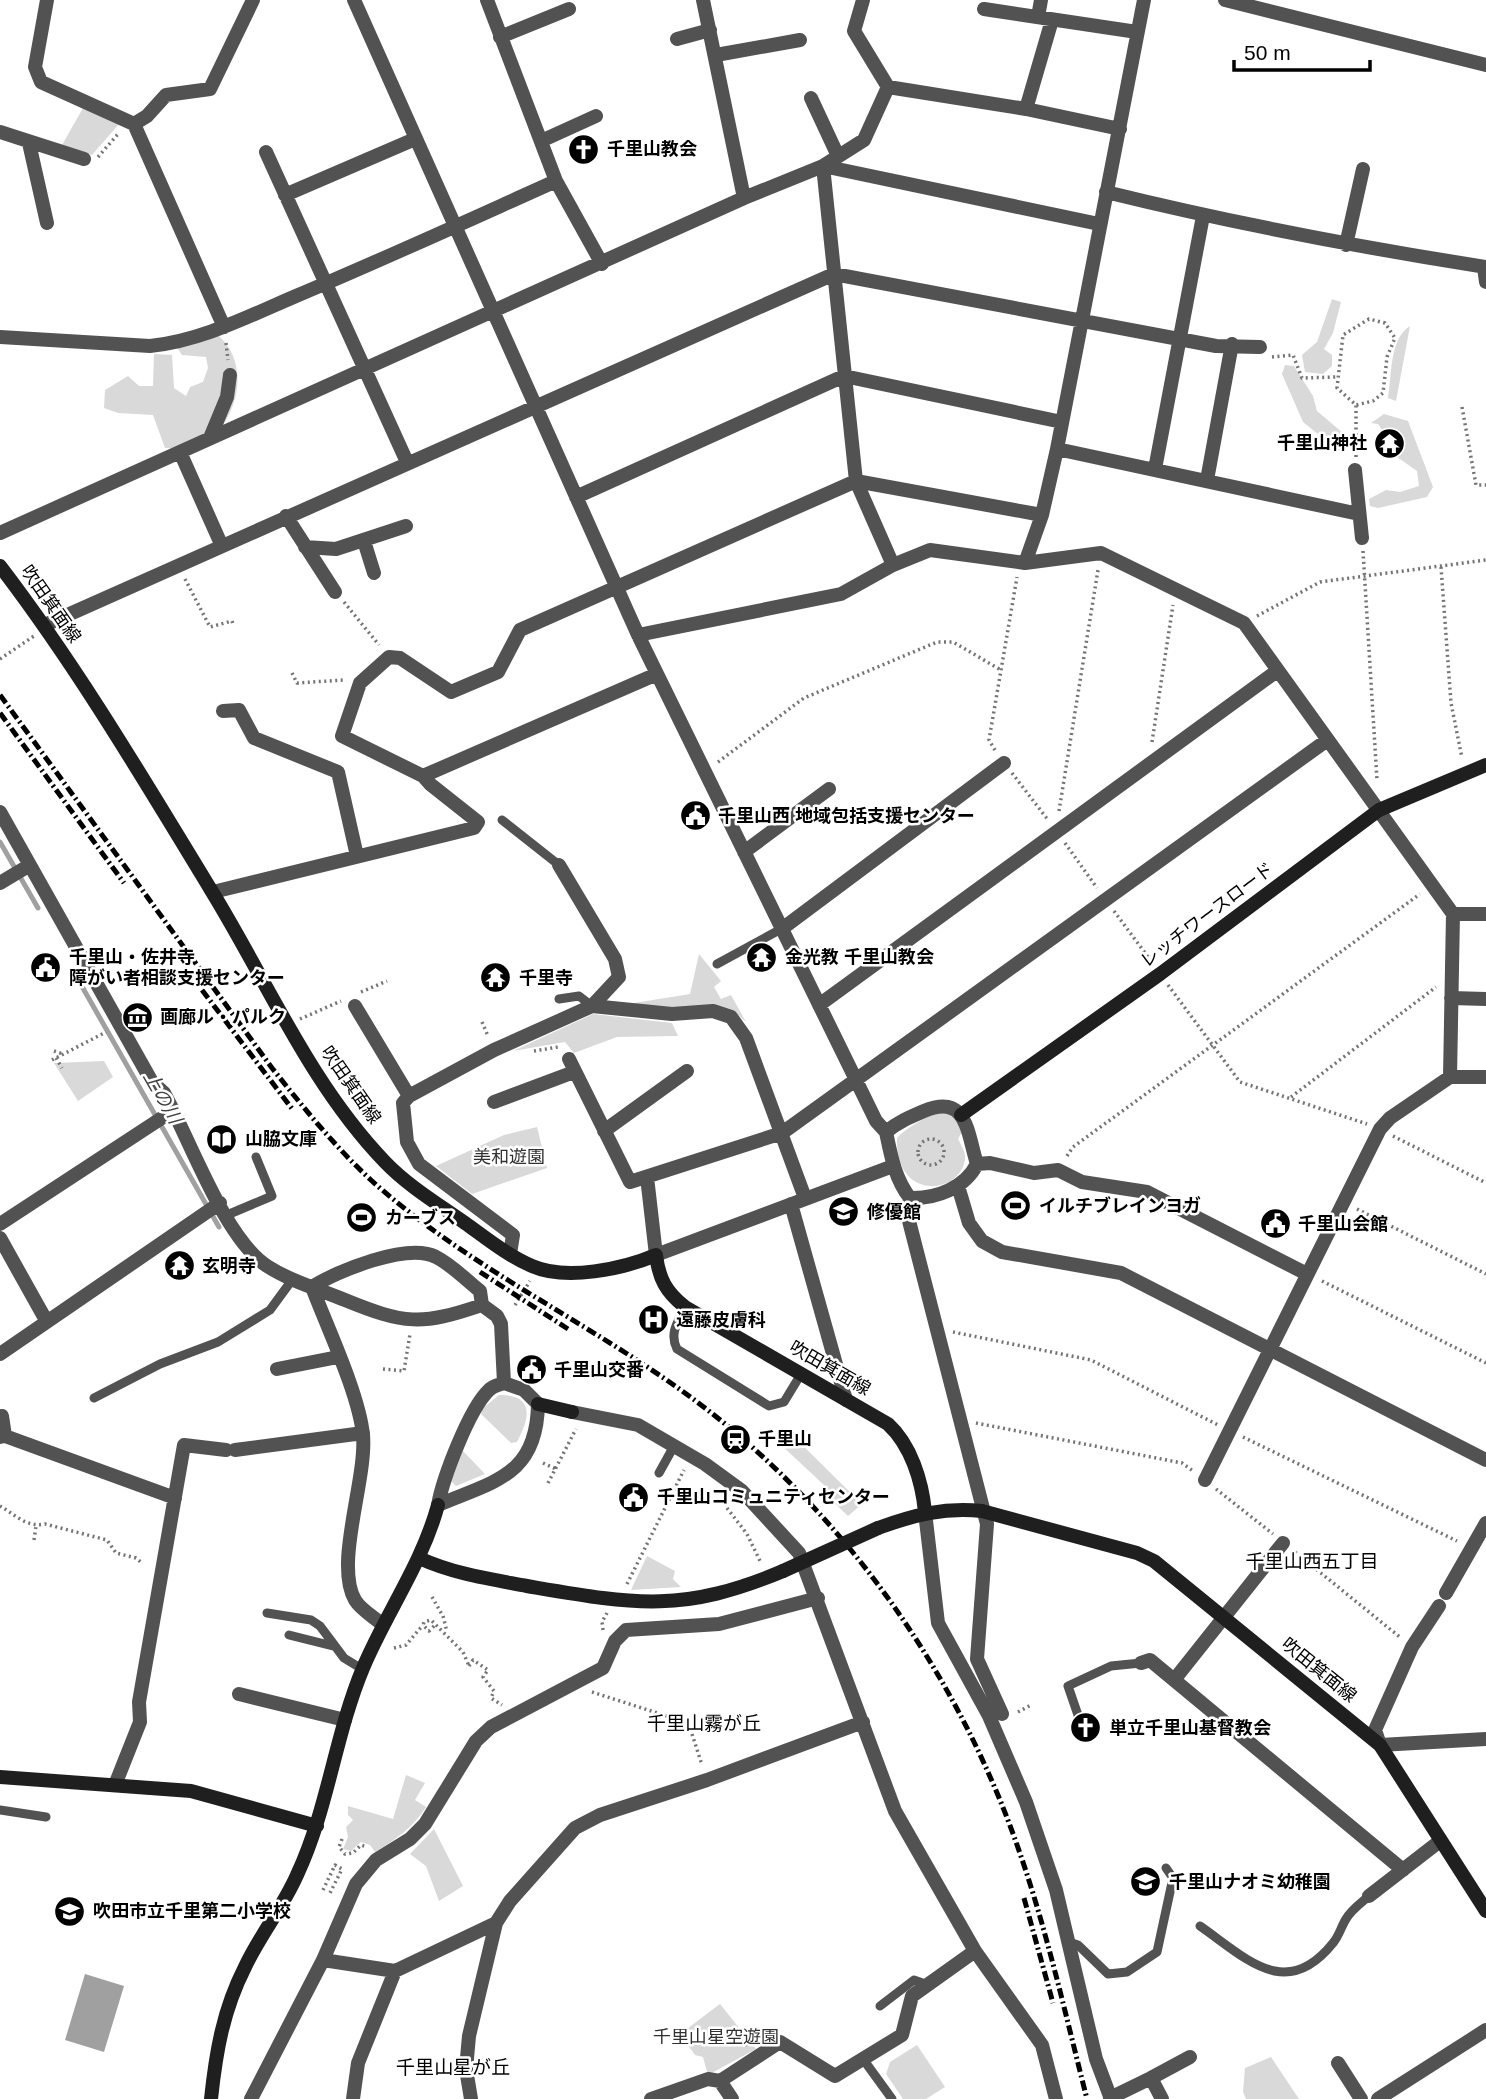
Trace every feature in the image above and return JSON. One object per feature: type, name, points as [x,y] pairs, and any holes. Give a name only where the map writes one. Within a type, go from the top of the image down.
[{"type":"street","points":[[47,0],[35,67],[41,82],[134,124],[224,327]]},
{"type":"street","points":[[134,124],[147,116],[166,95],[210,89],[253,0]]},
{"type":"street","points":[[354,0],[638,635],[876,1121],[886,1132],[894,1166],[902,1188],[910,1198],[908,1217],[987,1524],[977,1659],[1002,1714]]},
{"type":"street","points":[[487,0],[556,181],[602,264]]},
{"type":"street","points":[[704,0],[744,198]]},
{"type":"street","points":[[863,0],[854,31],[888,87],[1026,109],[1120,128]]},
{"type":"street","points":[[1026,109],[1045,18],[1041,0]]},
{"type":"street","points":[[1025,563],[1042,514],[1057,449],[1144,0]]},
{"type":"street","points":[[1225,0],[1284,7],[1486,65]]},
{"type":"street","points":[[500,37],[569,9]]},
{"type":"street","points":[[984,9],[1138,32]]},
{"type":"street","points":[[677,39],[710,30]]},
{"type":"street","points":[[716,55],[800,40]]},
{"type":"street","points":[[0,533],[744,198],[824,166],[864,140],[888,87]]},
{"type":"street","points":[[811,97],[838,156]]},
{"type":"street","points":[[541,142],[596,116]]},
{"type":"street","points":[[0,132],[29,144],[84,159]]},
{"type":"street","points":[[285,195],[415,139]]},
{"type":"street","points":[[29,144],[47,223]]},
{"type":"street","points":[[266,152],[407,462]]},
{"type":"street","points":[[824,166],[1099,224]]},
{"type":"street","points":[[824,166],[856,481],[893,565]]},
{"type":"street","points":[[1346,246],[1363,169]]},
{"type":"street","points":[[0,337],[150,346],[172,344],[224,327],[327,284],[556,181]]},
{"type":"street","points":[[1106,192],[1203,216],[1485,272]]},
{"type":"street","points":[[1155,469],[1203,216]]},
{"type":"street","points":[[45,625],[834,274],[1180,340],[1216,346],[1232,344],[1262,351]]},
{"type":"street","points":[[1207,480],[1232,344]]},
{"type":"street","points":[[210,438],[226,397],[230,375]]},
{"type":"street","points":[[576,497],[844,376],[1062,422]]},
{"type":"street","points":[[1057,449],[1359,514]]},
{"type":"street","points":[[180,452],[222,544]]},
{"type":"street","points":[[1355,470],[1362,538]]},
{"type":"street","points":[[213,892],[474,828],[478,822],[430,785],[423,776],[342,736],[360,683],[389,657],[400,658],[451,692],[498,672],[520,630],[856,481],[1042,514]]},
{"type":"street","points":[[286,516],[335,592]]},
{"type":"street","points":[[305,547],[336,549],[406,526]]},
{"type":"street","points":[[363,541],[374,573]]},
{"type":"street","points":[[638,635],[841,594],[893,565],[930,550],[1025,563],[1101,553],[1244,623],[1326,741],[1453,914],[1450,1077]]},
{"type":"street","name":"吹田箕面線","points":[[0,566],[45,625],[213,892],[324,1087],[387,1164],[419,1191],[510,1254],[534,1267],[557,1272],[610,1270],[656,1255],[659,1277],[667,1292],[685,1307],[888,1424],[900,1435],[923,1490],[925,1512],[957,1509],[982,1511],[1138,1553],[1154,1561],[1380,1745],[1486,1911]]},
{"type":"street","points":[[819,1005],[1277,671]]},
{"type":"street","points":[[423,776],[657,674]]},
{"type":"street","points":[[223,711],[239,710],[254,738],[338,772],[357,856]]},
{"type":"street","points":[[494,1102],[571,1065],[630,1182],[782,1133],[1326,741]]},
{"type":"street","points":[[783,928],[1004,763]]},
{"type":"street","name":"レッチワースロード","points":[[961,1115],[1160,974],[1379,810],[1486,765]]},
{"type":"street","points":[[744,852],[829,789]]},
{"type":"street","points":[[0,812],[27,867],[152,1082],[164,1093],[170,1112],[216,1210],[256,1258],[292,1280],[387,1317],[412,1321],[442,1318],[482,1305]]},
{"type":"street","points":[[510,1254],[513,1235],[419,1164],[407,1142],[403,1104],[409,1096],[494,1050],[592,1006],[619,976],[615,959],[559,864]]},
{"type":"street","points":[[4,880],[27,867]]},
{"type":"street","points":[[1453,914],[1486,914]]},
{"type":"street","points":[[1451,998],[1486,999]]},
{"type":"street","points":[[355,1006],[409,1096]]},
{"type":"street","points":[[592,1006],[671,1014],[713,1011],[731,1017],[746,1038],[805,1198]]},
{"type":"street","points":[[604,1131],[687,1072]]},
{"type":"street","points":[[1205,1480],[1381,1129],[1390,1118],[1450,1077],[1486,1077]]},
{"type":"street","points":[[886,1132],[898,1122],[942,1103],[954,1106],[961,1115],[977,1164],[971,1177],[958,1186],[925,1198],[910,1198]]},
{"type":"street","points":[[0,1224],[170,1112]]},
{"type":"street","points":[[977,1164],[990,1163],[1034,1173],[1058,1170],[1082,1182],[1147,1192],[1307,1274]]},
{"type":"street","points":[[647,1177],[656,1255],[894,1166]]},
{"type":"street","points":[[958,1186],[970,1223],[982,1241],[1002,1252],[1121,1273],[1486,1460]]},
{"type":"street","points":[[791,1204],[846,1400]]},
{"type":"street","points":[[0,1354],[216,1210]]},
{"type":"street","points":[[0,1238],[47,1322]]},
{"type":"street","points":[[312,1287],[330,1275],[399,1254],[435,1255],[480,1291],[482,1305],[497,1316],[501,1324],[504,1383]]},
{"type":"street","points":[[312,1287],[363,1433],[363,1472],[351,1532],[350,1587],[356,1601],[383,1625]]},
{"type":"street","points":[[277,1369],[338,1357]]},
{"type":"street","points":[[211,2099],[218,2039],[224,2017],[244,1967],[296,1878],[317,1826],[345,1720],[362,1669],[419,1558],[438,1505],[443,1479],[480,1404],[490,1388],[504,1383],[524,1390],[538,1404],[575,1418],[638,1425],[742,1491],[799,1553],[818,1598],[895,1811],[975,1951],[1042,2045],[1056,2099]]},
{"type":"street","points":[[438,1505],[510,1475],[523,1460],[538,1430],[538,1404]]},
{"type":"street","points":[[2,1416],[3,1436],[175,1498]]},
{"type":"street","points":[[115,1785],[140,1722],[139,1702],[184,1445],[231,1450],[363,1433]]},
{"type":"street","points":[[419,1558],[447,1571],[609,1600],[657,1604],[701,1599],[741,1589],[878,1528],[925,1512],[938,1623],[989,1716],[1026,1802],[1069,1942],[1096,2059],[1111,2098],[1190,2057]]},
{"type":"street","points":[[1486,1522],[1412,1647],[1375,1730],[1380,1745],[1486,1739]]},
{"type":"street","points":[[1174,1681],[1283,1543]]},
{"type":"street","points":[[251,2099],[323,1960],[356,1884],[376,1860],[410,1839],[425,1824],[476,1741],[491,1727],[603,1668],[615,1641],[626,1630],[719,1624],[818,1598]]},
{"type":"street","points":[[1141,1663],[1150,1660],[1403,1870]]},
{"type":"street","points":[[239,1694],[345,1720]]},
{"type":"street","points":[[471,2099],[466,2069],[469,2036],[496,1923],[510,1901],[575,1828],[600,1815],[707,1780],[863,1722]]},
{"type":"street","points":[[0,1777],[191,1791],[317,1826]]},
{"type":"street","points":[[1369,1896],[1440,1841]]},
{"type":"street","points":[[323,1960],[395,1971],[496,1923]]},
{"type":"street","points":[[651,2099],[708,2079],[720,2081],[780,2042],[835,2076],[902,2035],[912,1996],[975,1951]]},
{"type":"street","points":[[354,2099],[358,2063],[395,1971]]},
{"type":"street","points":[[1378,2099],[1486,2030]]},
{"type":"street","points":[[1338,2063],[1362,2099]]},
{"type":"street","points":[[1151,2078],[1162,2099]]},
{"type":"street","points":[[720,2081],[732,2099]]},
{"type":"lane","points":[[502,820],[559,864]]},
{"type":"lane","points":[[718,964],[783,928]]},
{"type":"lane","points":[[559,999],[579,996],[592,1006]]},
{"type":"lane","points":[[216,1210],[272,1196],[256,1157]]},
{"type":"lane","points":[[94,1398],[160,1364],[218,1342],[271,1310],[292,1280]]},
{"type":"lane","points":[[685,1307],[673,1330],[672,1340],[677,1349],[769,1406],[784,1402],[801,1374]]},
{"type":"lane","points":[[659,1473],[674,1446]]},
{"type":"lane","points":[[267,1612],[311,1620],[320,1626],[344,1658],[362,1669]]},
{"type":"lane","points":[[289,1635],[333,1646]]},
{"type":"lane","points":[[1079,1718],[1068,1686],[1111,1666],[1141,1663]]},
{"type":"lane","points":[[0,1810],[46,1817]]},
{"type":"lane","points":[[1069,1942],[1078,1945],[1108,1974],[1127,1972],[1157,1952],[1172,1878],[1166,1868]]},
{"type":"lane","points":[[1200,1926],[1259,1967],[1284,1974],[1313,1964],[1335,1942],[1347,1917],[1369,1896]]},
{"type":"lane","points":[[880,2006],[914,1980],[928,1985]]},
{"type":"lane","points":[[863,2059],[892,2099]]},
{"type":"path","points":[[84,159],[94,161],[122,129],[134,124]]},
{"type":"path","points":[[1355,470],[1356,405],[1337,388],[1343,335],[1369,319],[1385,323],[1395,338],[1387,357],[1383,393],[1373,401],[1356,405]]},
{"type":"path","points":[[224,327],[230,375]]},
{"type":"path","points":[[1262,351],[1276,358],[1293,355],[1302,378],[1337,377]]},
{"type":"path","points":[[1461,407],[1476,485],[1486,485]]},
{"type":"path","points":[[1056,830],[1101,553]]},
{"type":"path","points":[[1364,559],[1366,575],[1363,585],[1379,810]]},
{"type":"path","points":[[1244,623],[1320,582],[1486,561]]},
{"type":"path","points":[[1025,563],[1018,573],[989,740],[1153,965]]},
{"type":"path","points":[[1441,567],[1451,703],[1465,774]]},
{"type":"path","points":[[181,571],[210,627],[232,621],[233,624]]},
{"type":"path","points":[[1157,758],[1152,743],[1175,590]]},
{"type":"path","points":[[335,592],[389,657]]},
{"type":"path","points":[[705,772],[804,698],[937,642],[953,642],[1001,670]]},
{"type":"path","points":[[0,659],[20,645]]},
{"type":"path","points":[[292,673],[298,682],[341,680],[360,683]]},
{"type":"path","points":[[1058,1170],[1073,1146],[1432,886]]},
{"type":"path","points":[[1291,1097],[1451,975]]},
{"type":"path","points":[[1167,983],[1240,1082],[1381,1129],[1486,1183]]},
{"type":"path","points":[[482,1022],[486,1031]]},
{"type":"path","points":[[62,1068],[54,1059],[102,1034]]},
{"type":"path","points":[[54,1051],[63,1054]]},
{"type":"path","points":[[925,1138],[937,1139],[944,1145],[943,1156],[937,1165],[926,1164],[918,1158],[925,1138]]},
{"type":"path","points":[[1343,1202],[1486,1274]]},
{"type":"path","points":[[1307,1274],[1486,1363]]},
{"type":"path","points":[[515,1305],[530,1281]]},
{"type":"path","points":[[383,1369],[404,1371],[412,1321]]},
{"type":"path","points":[[548,1483],[575,1418]]},
{"type":"path","points":[[961,1420],[1182,1463],[1412,1647]]},
{"type":"path","points":[[543,1462],[556,1469]]},
{"type":"path","points":[[627,1584],[662,1520],[684,1469]]},
{"type":"path","points":[[0,1506],[8,1514],[36,1526],[45,1524],[107,1541],[116,1553],[136,1558],[142,1563]]},
{"type":"path","points":[[727,1508],[762,1565]]},
{"type":"path","points":[[34,1539],[36,1526]]},
{"type":"path","points":[[432,1597],[443,1616],[448,1634]]},
{"type":"path","points":[[602,1629],[607,1613]]},
{"type":"path","points":[[394,1648],[405,1644],[423,1626],[429,1630],[435,1626],[448,1634],[463,1652],[469,1665],[473,1660],[488,1670],[483,1676],[494,1691]]},
{"type":"path","points":[[572,1685],[673,1718],[692,1734],[698,1753]]},
{"type":"path","points":[[342,1839],[339,1847],[345,1854],[353,1853],[361,1845],[368,1847],[372,1854]]},
{"type":"path","points":[[323,1890],[335,1865],[342,1869],[329,1895]]},
{"type":"path","points":[[733,2028],[757,2058]]},
{"type":"green space","points":[[83,108],[119,124],[92,155],[62,145]]},
{"type":"green space","points":[[1332,299],[1341,302],[1333,333],[1324,349],[1332,355],[1332,366],[1323,374],[1305,372],[1302,355],[1317,342]]},
{"type":"green space","points":[[1410,326],[1396,401],[1388,398],[1393,359],[1398,340]]},
{"type":"green space","points":[[218,335],[233,356],[236,392],[228,417],[221,428],[195,449],[165,448],[153,415],[118,413],[104,408],[105,390],[128,376],[139,386],[153,386],[154,354],[172,355],[174,388],[186,396],[190,387],[203,382],[208,368],[206,357],[182,355],[176,346]]},
{"type":"green space","points":[[1285,365],[1294,366],[1313,396],[1317,411],[1350,439],[1348,447],[1339,451],[1303,422],[1282,374]]},
{"type":"green space","points":[[1384,414],[1408,421],[1433,487],[1427,497],[1378,508],[1370,506],[1369,499],[1386,490],[1400,492],[1419,486],[1417,471],[1397,457],[1401,445],[1388,439],[1378,424],[1371,423]]},
{"type":"green space","points":[[699,954],[721,981],[714,987],[721,999],[731,995],[746,1022],[737,1014],[720,1007],[662,1009],[628,1004],[690,994]]},
{"type":"green space","points":[[593,1014],[672,1023],[678,1036],[617,1037],[574,1053],[565,1042],[513,1051]]},
{"type":"green space","points":[[104,1061],[113,1077],[78,1101],[54,1063]]},
{"type":"green space","points":[[952,1109],[962,1132],[958,1139],[965,1156],[961,1171],[952,1180],[941,1185],[929,1186],[917,1182],[906,1174],[899,1159],[897,1138],[923,1119]]},
{"type":"green space","name":"美和遊園","points":[[537,1127],[547,1168],[472,1194],[436,1166],[504,1135]]},
{"type":"green space","points":[[499,1395],[511,1396],[524,1404],[527,1417],[517,1442],[511,1443],[481,1414],[482,1409]]},
{"type":"green space","points":[[790,1433],[862,1504],[848,1516],[820,1489],[824,1485],[779,1443]]},
{"type":"green space","points":[[463,1451],[485,1474],[456,1486],[449,1479]]},
{"type":"green space","points":[[647,1556],[675,1571],[673,1579],[681,1587],[631,1590]]},
{"type":"green space","points":[[406,1775],[425,1783],[415,1800],[426,1807],[410,1827],[375,1852],[370,1845],[361,1842],[351,1851],[343,1849],[348,1837],[346,1827],[353,1820],[348,1815],[348,1806],[393,1819]]},
{"type":"green space","points":[[434,1829],[463,1886],[439,1901],[426,1866],[410,1854]]},
{"type":"green space","name":"千里山星空遊園","points":[[720,2004],[756,2049],[708,2075],[703,2057],[695,2055],[680,2034]]},
{"type":"green space","points":[[917,2045],[945,2087],[926,2099],[903,2099],[886,2074],[890,2062]]},
{"type":"green space","points":[[1271,2057],[1299,2099],[1246,2099],[1243,2092],[1245,2068]]},
{"type":"shaded area","points":[[85,1974],[124,1986],[104,2052],[65,2040]]},
{"type":"waterway","name":"上の川","points":[[0,842],[38,908]]},
{"type":"waterway","name":"上の川","points":[[80,983],[219,1227]]},
{"type":"railway","points":[[0,695],[272,1068],[358,1168],[407,1211],[444,1238],[640,1362],[734,1432],[787,1480],[836,1533],[881,1589],[922,1648],[958,1711],[989,1775],[1016,1842],[1037,1906],[1087,2099]]},
{"type":"railway","points":[[0,713],[124,883]]},
{"type":"railway","points":[[202,990],[293,1110]]},
{"type":"railway","points":[[480,1272],[568,1329]]},
{"type":"railway","points":[[1024,1898],[1053,2003]]},
{"type":"place","name":"千里山教会","points":[[584,149]]},
{"type":"place","name":"千里山神社","points":[[1390,443]]},
{"type":"place","name":"千里山西 地域包括支援センター","points":[[695,816]]},
{"type":"place","name":"金光教 千里山教会","points":[[762,957]]},
{"type":"place","name":"千里山・佐井寺 障がい者相談支援センター","points":[[46,967]]},
{"type":"place","name":"千里寺","points":[[496,978]]},
{"type":"place","name":"画廊ル・パルク","points":[[137,1017]]},
{"type":"place","name":"山脇文庫","points":[[222,1139]]},
{"type":"place","name":"イルチブレインヨガ","points":[[1016,1206]]},
{"type":"place","name":"修優館","points":[[844,1212]]},
{"type":"place","name":"カーブス","points":[[362,1218]]},
{"type":"place","name":"千里山会館","points":[[1275,1224]]},
{"type":"place","name":"玄明寺","points":[[179,1266]]},
{"type":"place","name":"遠藤皮膚科","points":[[653,1320]]},
{"type":"place","name":"千里山交番","points":[[531,1370]]},
{"type":"place","name":"千里山","points":[[735,1439]]},
{"type":"place","name":"千里山コミュニティセンター","points":[[634,1497]]},
{"type":"place","name":"単立千里山基督教会","points":[[1086,1728]]},
{"type":"place","name":"千里山ナオミ幼稚園","points":[[1146,1882]]},
{"type":"place","name":"吹田市立千里第二小学校","points":[[70,1911]]},
{"type":"district","name":"千里山西五丁目","points":[[1312,1561]]},
{"type":"district","name":"千里山霧が丘","points":[[704,1723]]},
{"type":"district","name":"千里山星が丘","points":[[453,2067]]}]
